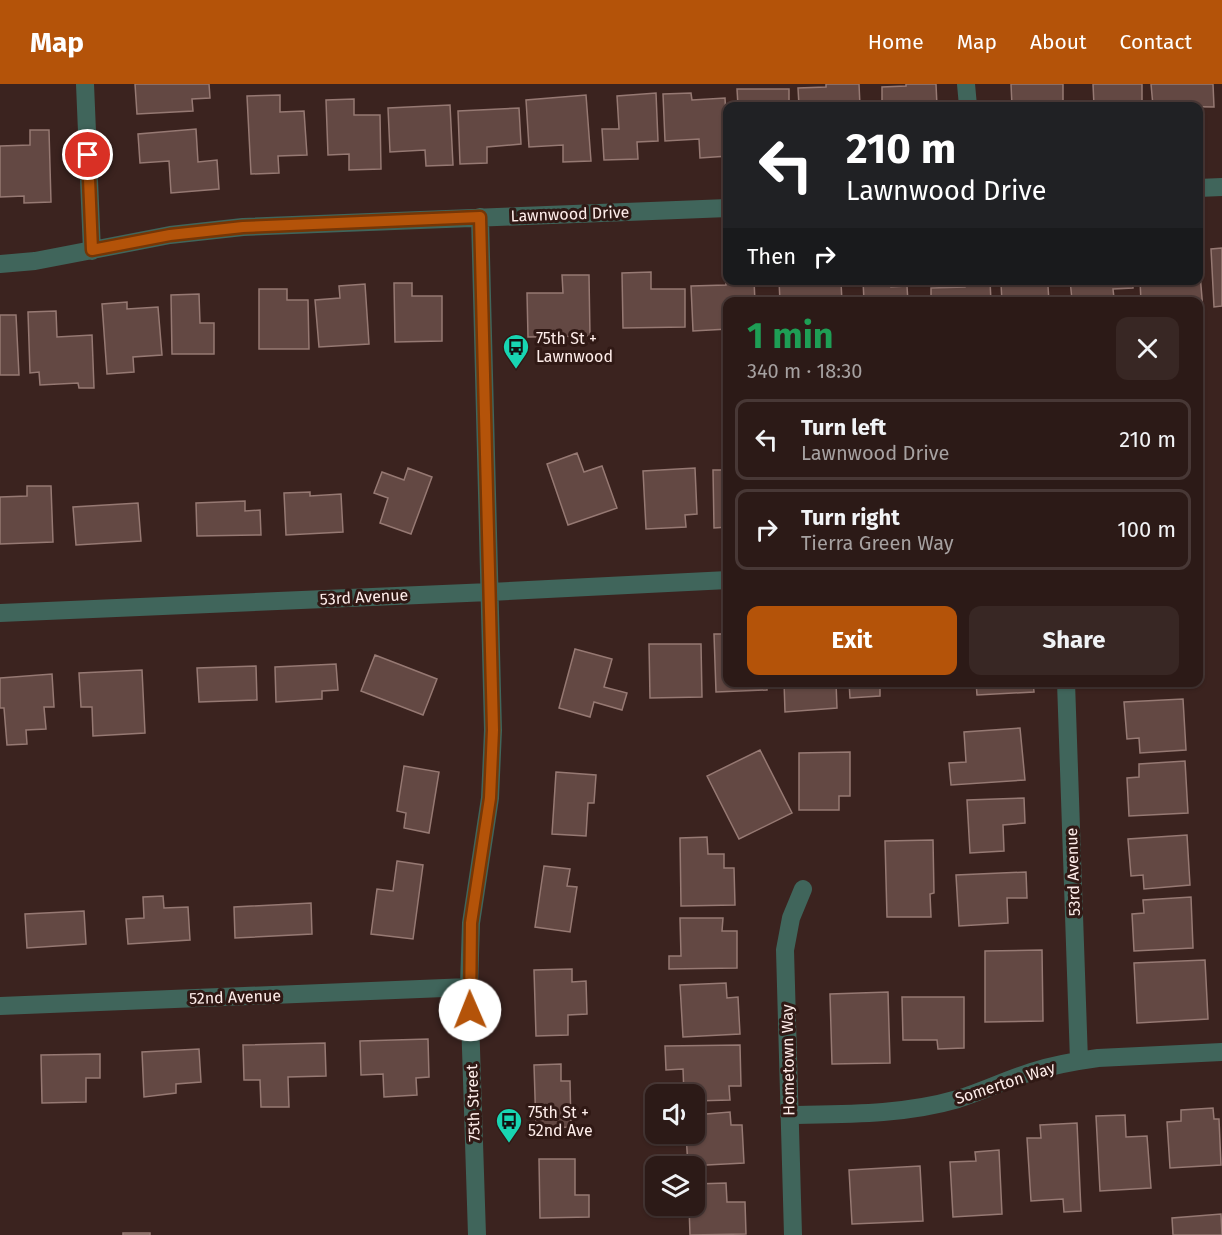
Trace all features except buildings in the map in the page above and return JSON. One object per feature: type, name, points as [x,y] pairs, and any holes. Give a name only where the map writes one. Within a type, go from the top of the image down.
[{"type":"street","points":[[85,84],[92,250]]},
{"type":"street","points":[[966,84],[968,102]]},
{"type":"street","points":[[1203,188],[1222,187]]},
{"type":"street","name":"Lawnwood Drive","points":[[0,264],[35,261],[170,235],[243,227],[723,208]]},
{"type":"street","name":"75th Street","points":[[477,1235],[469,987],[471,923],[490,798],[493,730],[480,217]]},
{"type":"street","name":"53rd Avenue","points":[[0,613],[723,580]]},
{"type":"street","name":"53rd Avenue","points":[[1066,687],[1079,1061]]},
{"type":"street","name":"Hometown Way","points":[[793,1235],[785,950],[791,918],[803,889]]},
{"type":"street","name":"52nd Avenue","points":[[0,1006],[469,987]]},
{"type":"street","name":"Somerton Way","points":[[789,1115],[914,1109],[958,1099],[1032,1071],[1079,1061],[1098,1058],[1222,1052]]},
{"type":"place","name":"75th St + Lawnwood","points":[[516,370]]},
{"type":"place","name":"75th St + 52nd Ave","points":[[509,1144]]},
{"type":"route","points":[[88,155],[92,250],[170,235],[243,227],[480,217],[493,730],[490,798],[471,923],[470,1010]]}]
